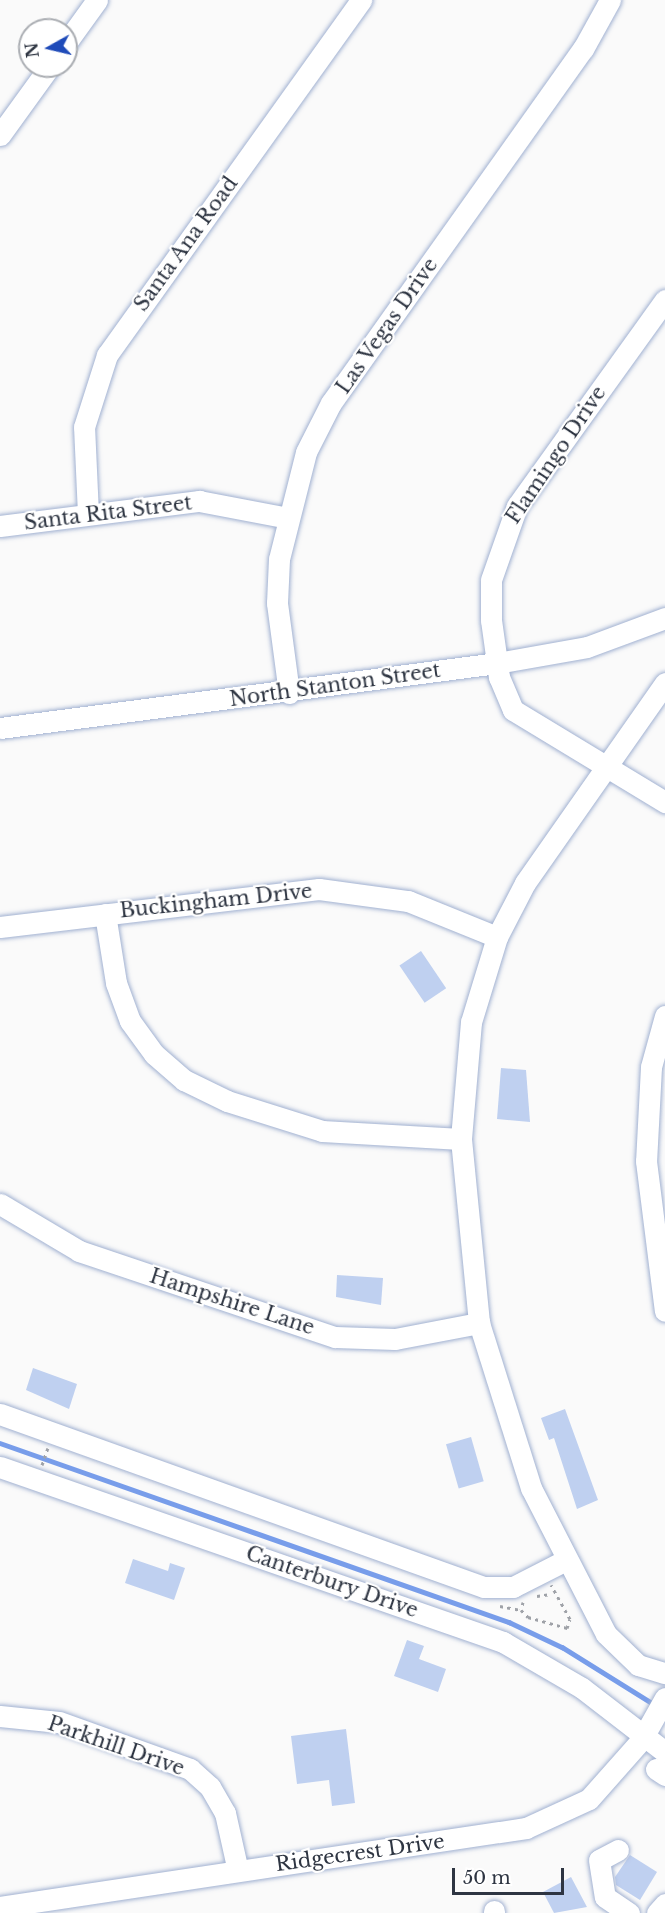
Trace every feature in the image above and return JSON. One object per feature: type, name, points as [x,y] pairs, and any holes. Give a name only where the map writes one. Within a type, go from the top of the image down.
[{"type":"street","points":[[78,26],[97,0]]},
{"type":"street","name":"Santa Ana Road","points":[[88,514],[84,427],[107,355],[361,0]]},
{"type":"street","name":"Las Vegas Drive","points":[[289,693],[277,603],[288,518],[306,452],[331,403],[583,49],[610,0]]},
{"type":"street","points":[[0,135],[41,78]]},
{"type":"street","name":"Flamingo Drive","points":[[665,300],[504,531],[491,580],[497,663],[513,710],[665,802]]},
{"type":"street","name":"Santa Rita Street","points":[[0,526],[199,501],[288,518]]},
{"type":"street","name":"North Stanton Street","points":[[0,728],[289,693],[497,663],[588,647],[665,618]]},
{"type":"street","points":[[665,683],[608,768],[525,883],[497,937],[471,1022],[461,1139],[479,1323],[507,1425],[564,1561],[622,1652],[665,1673]]},
{"type":"street","name":"Buckingham Drive","points":[[0,927],[320,889],[408,901],[497,937]]},
{"type":"street","points":[[105,914],[116,983],[130,1021],[154,1054],[183,1080],[227,1101],[322,1131],[461,1139]]},
{"type":"street","points":[[665,1016],[651,1067],[646,1161],[665,1311]]},
{"type":"street","name":"Hampshire Lane","points":[[0,1204],[79,1251],[335,1336],[395,1339],[479,1323]]},
{"type":"street","points":[[0,1414],[484,1587],[513,1587],[564,1561]]},
{"type":"street","name":"Canterbury Drive","points":[[0,1467],[503,1642],[582,1688],[647,1730],[662,1766]]},
{"type":"street","name":"Ridgecrest Drive","points":[[0,1907],[526,1828],[589,1799],[647,1730],[665,1698]]},
{"type":"street","name":"Parkhill Drive","points":[[0,1716],[59,1722],[190,1769],[210,1787],[225,1813],[238,1871]]},
{"type":"street","points":[[618,1850],[599,1860],[605,1897],[629,1913]]},
{"type":"street","points":[[657,1913],[665,1904]]},
{"type":"path","points":[[40,1471],[49,1447]]},
{"type":"path","points":[[551,1581],[551,1594],[568,1614],[567,1628],[521,1610],[523,1602],[551,1594]]},
{"type":"building","points":[[421,951],[446,988],[425,1003],[399,966]]},
{"type":"building","points":[[501,1068],[526,1070],[530,1122],[497,1119]]},
{"type":"building","points":[[337,1275],[383,1278],[381,1305],[336,1297]]},
{"type":"building","points":[[33,1368],[77,1384],[69,1409],[26,1390]]},
{"type":"building","points":[[565,1409],[598,1500],[577,1509],[554,1438],[549,1440],[541,1418]]},
{"type":"building","points":[[471,1437],[484,1481],[459,1488],[446,1444]]},
{"type":"building","points":[[133,1559],[168,1571],[170,1563],[185,1568],[174,1600],[125,1583]]},
{"type":"building","points":[[407,1640],[424,1646],[419,1659],[446,1669],[438,1692],[394,1676]]},
{"type":"building","points":[[346,1729],[355,1803],[332,1806],[329,1780],[297,1784],[291,1736]]},
{"type":"building","points":[[630,1855],[657,1872],[640,1900],[616,1885],[615,1877]]},
{"type":"building","points":[[571,1877],[587,1907],[554,1913],[543,1892]]},
{"type":"waterway","points":[[0,1443],[509,1622],[562,1647],[655,1705]]}]
